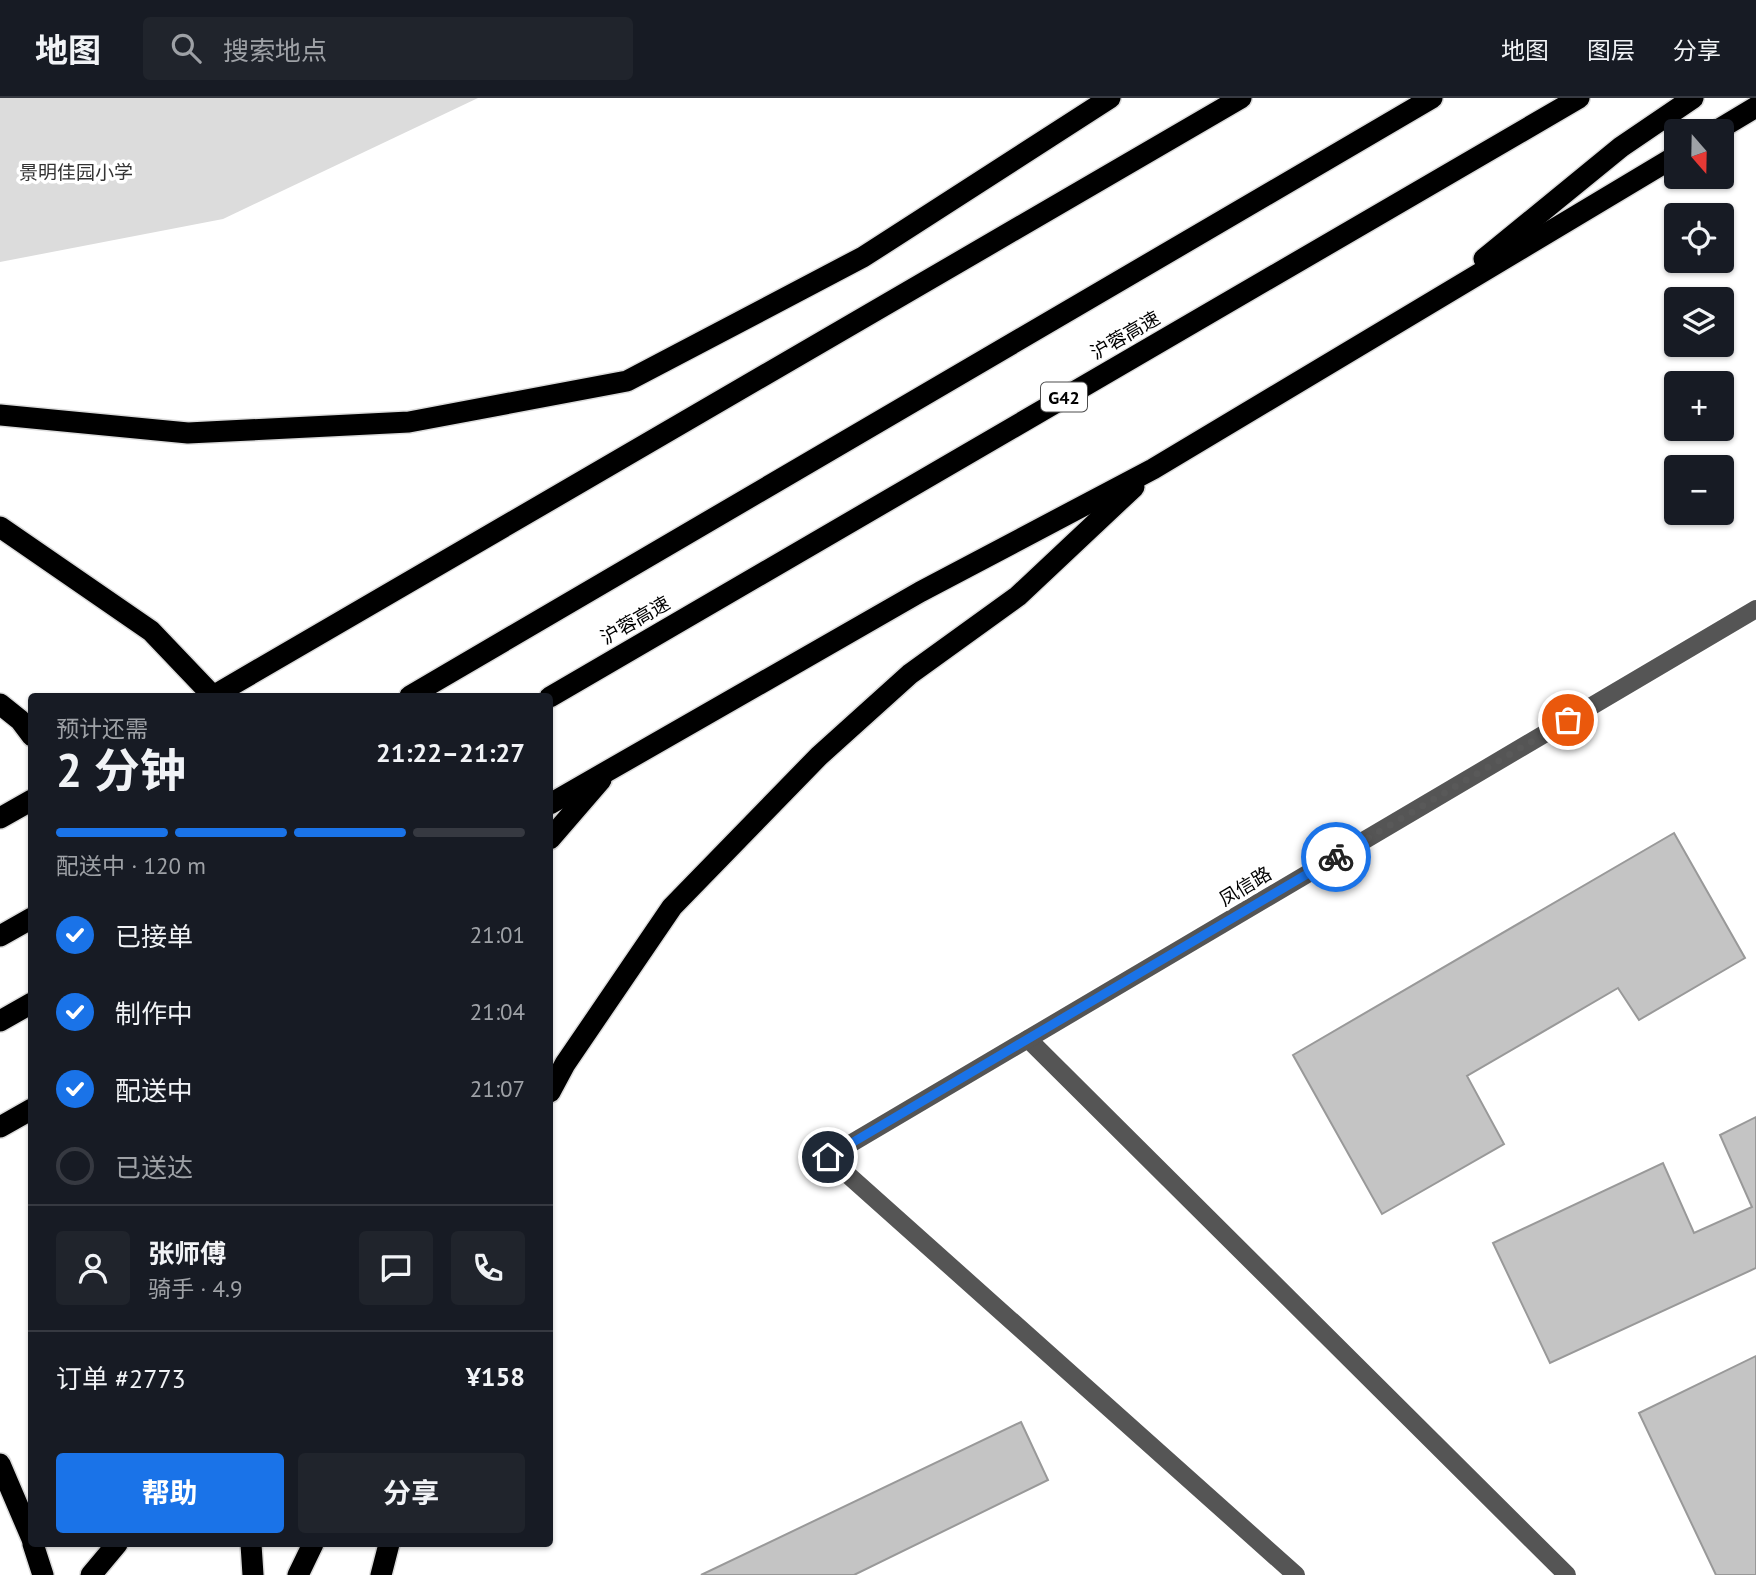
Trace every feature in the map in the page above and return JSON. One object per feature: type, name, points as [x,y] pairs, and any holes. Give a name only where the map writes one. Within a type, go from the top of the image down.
[{"type":"highway","points":[[0,415],[188,433],[409,422],[627,381],[863,257],[1110,98]]},
{"type":"highway","points":[[218,693],[419,579],[1241,98]]},
{"type":"highway","points":[[415,693],[1432,98]]},
{"type":"highway","name":"沪蓉高速","points":[[553,694],[1579,98]]},
{"type":"highway","points":[[1428,305],[1621,147],[1693,98]]},
{"type":"highway","points":[[1734,120],[1756,107]]},
{"type":"highway","points":[[553,802],[920,592],[1153,469],[1664,163]]},
{"type":"highway","points":[[553,1087],[565,1064],[672,907],[819,756],[910,674],[1018,596],[1153,469]]},
{"type":"highway","points":[[0,527],[152,631],[210,693]]},
{"type":"highway","points":[[0,704],[20,720],[28,731]]},
{"type":"highway","points":[[553,836],[613,766]]},
{"type":"highway","points":[[0,818],[28,802]]},
{"type":"highway","points":[[0,936],[28,920]]},
{"type":"highway","points":[[0,1021],[28,1005]]},
{"type":"highway","points":[[0,1127],[28,1111]]},
{"type":"highway","points":[[0,1464],[28,1531]]},
{"type":"highway","points":[[34,1547],[43,1575]]},
{"type":"highway","points":[[91,1575],[114,1547]]},
{"type":"highway","points":[[251,1547],[253,1575]]},
{"type":"highway","points":[[298,1575],[312,1547]]},
{"type":"highway","points":[[381,1575],[387,1547]]},
{"type":"street","name":"凤信路","points":[[1296,1575],[828,1157],[1756,609]]},
{"type":"street","points":[[1028,1039],[1567,1575]]},
{"type":"green space","name":"景明佳园小学","points":[[0,98],[478,98],[223,219],[0,262]]},
{"type":"building","points":[[1674,833],[1745,958],[1639,1020],[1618,988],[1467,1076],[1504,1144],[1382,1214],[1293,1055]]},
{"type":"building","points":[[1756,1117],[1756,1268],[1550,1363],[1493,1243],[1663,1163],[1694,1233],[1752,1207],[1720,1135]]},
{"type":"building","points":[[1756,1356],[1756,1575],[1716,1575],[1639,1413]]},
{"type":"building","points":[[1021,1422],[1048,1480],[854,1575],[701,1575]]},
{"type":"way so far","points":[[1336,857],[1568,720]]},
{"type":"route","points":[[828,1157],[1336,857]]}]
